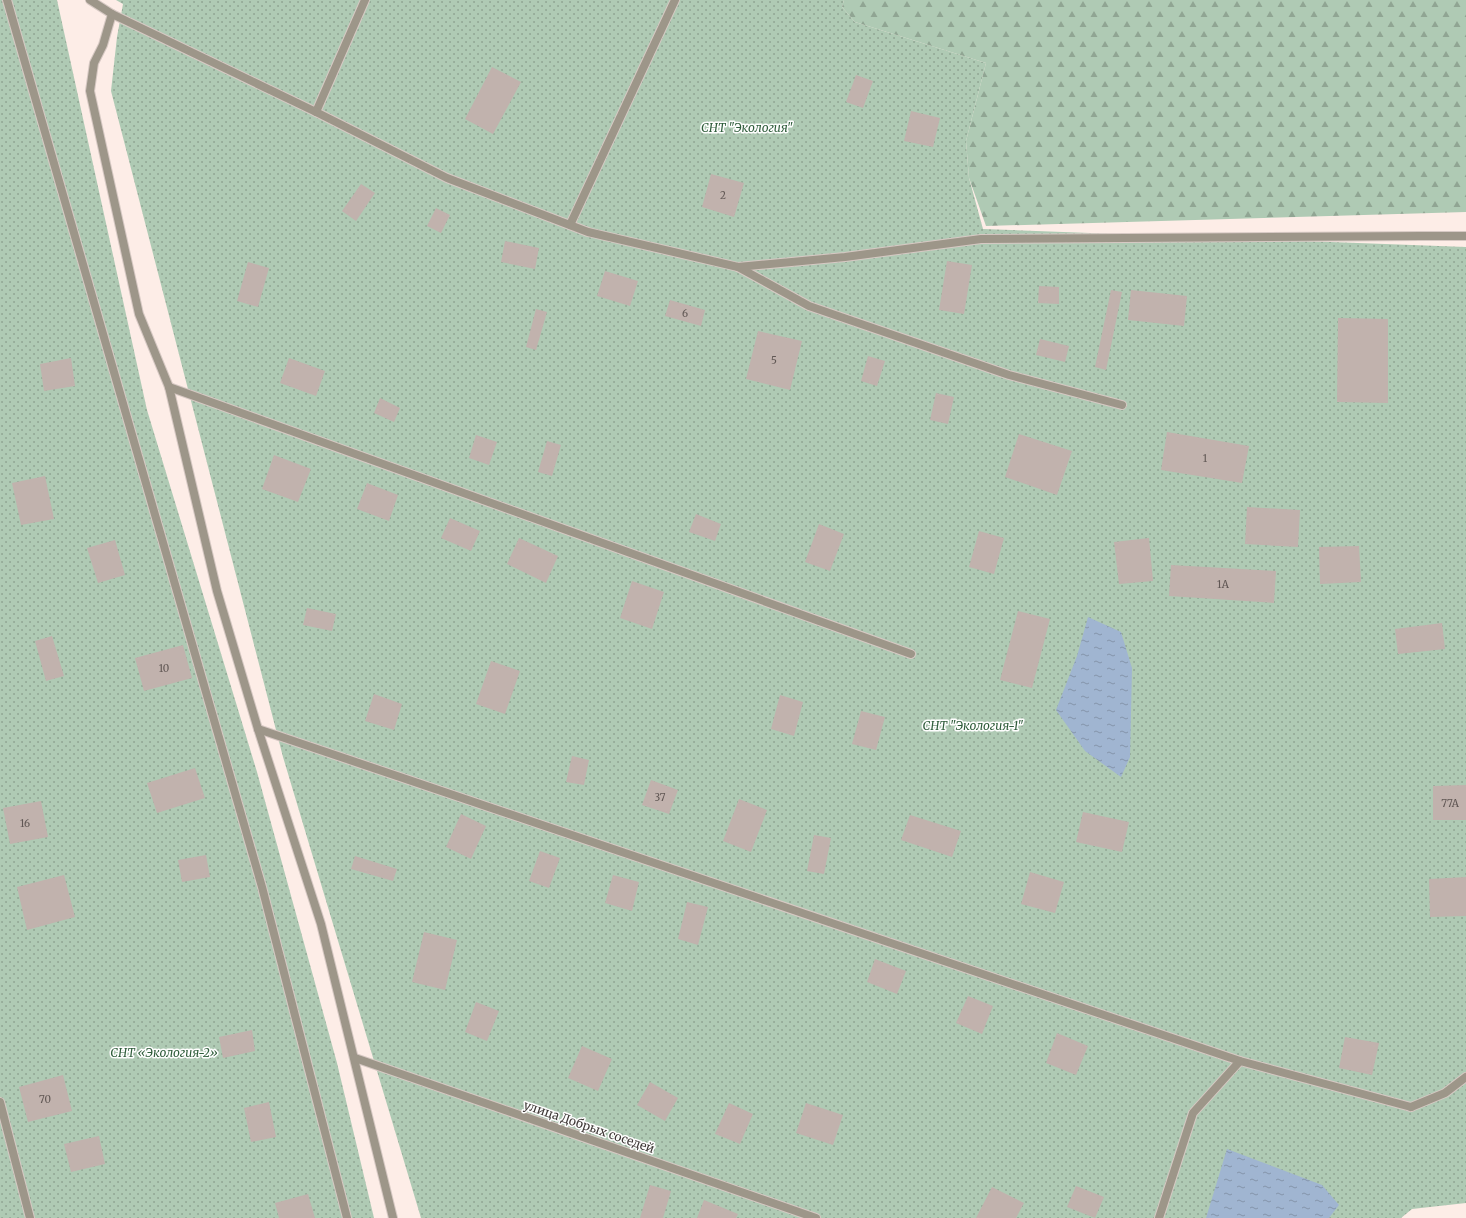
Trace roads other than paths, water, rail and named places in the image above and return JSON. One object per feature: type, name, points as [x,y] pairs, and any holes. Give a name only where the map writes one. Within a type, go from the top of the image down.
[{"type":"street","points":[[7,0],[262,887],[347,1218]]},
{"type":"street","points":[[90,0],[112,14],[316,112],[447,178],[588,232],[738,267],[809,306],[1009,375],[1122,405]]},
{"type":"street","points":[[316,112],[365,0]]},
{"type":"street","points":[[570,225],[675,0]]},
{"type":"street","points":[[112,14],[103,45],[94,63],[90,91],[139,314],[169,387],[217,590],[258,729],[321,924],[355,1058],[392,1218]]},
{"type":"street","points":[[738,267],[845,257],[981,239],[1466,236]]},
{"type":"street","points":[[169,387],[911,654]]},
{"type":"street","points":[[258,729],[1240,1061],[1411,1107],[1445,1093],[1466,1077]]},
{"type":"street","name":"улица Добрых соседей","points":[[355,1058],[816,1218]]},
{"type":"street","points":[[1159,1218],[1193,1113],[1240,1061]]},
{"type":"street","points":[[0,1102],[30,1218]]},
{"type":"water","points":[[1088,617],[1121,632],[1132,668],[1130,757],[1121,777],[1085,751],[1056,710],[1077,656]]},
{"type":"water","points":[[1227,1149],[1322,1185],[1339,1205],[1329,1218],[1206,1218]]},
{"type":"park label","name":"СНТ \"Экология\"","points":[[747,128]]},
{"type":"park label","name":"СНТ \"Экология-1\"","points":[[973,726]]},
{"type":"park label","name":"СНТ «Экология-2»","points":[[164,1053]]}]
